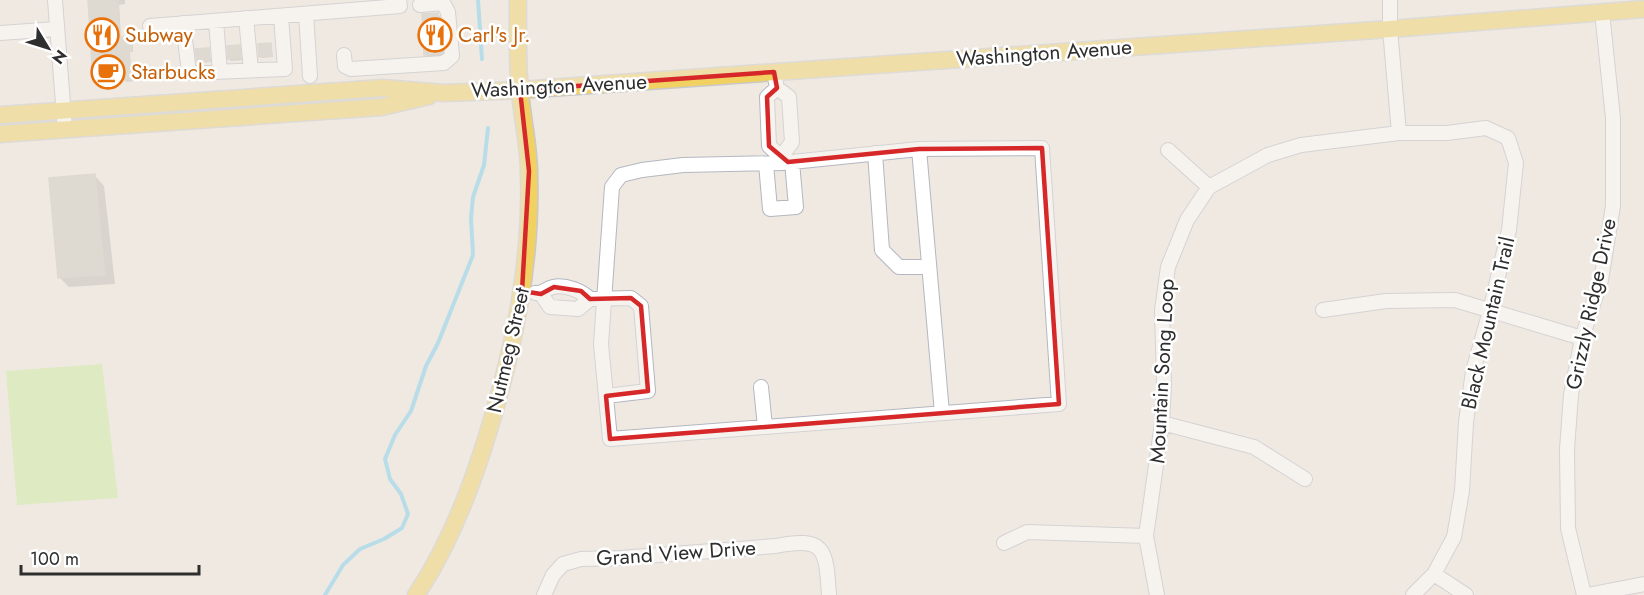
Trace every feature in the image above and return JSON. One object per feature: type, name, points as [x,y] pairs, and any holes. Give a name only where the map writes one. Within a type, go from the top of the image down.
[{"type":"main road","name":"Nutmeg Street","points":[[417,595],[429,577],[453,528],[477,467],[501,392],[522,291],[529,221],[529,171],[520,90],[518,0]]},
{"type":"main road","name":"Washington Avenue","points":[[0,115],[216,100],[311,85],[444,93],[776,80],[1644,9]]},
{"type":"main road","points":[[228,118],[245,109],[308,101],[311,85]]},
{"type":"main road","name":"Washington Avenue","points":[[0,134],[382,107],[444,93]]},
{"type":"main road","points":[[138,125],[150,117],[199,111],[216,100]]},
{"type":"street","points":[[55,0],[65,130]]},
{"type":"street","points":[[150,26],[400,6],[399,0]]},
{"type":"street","points":[[1390,0],[1390,29],[1399,133]]},
{"type":"street","points":[[344,55],[345,66],[351,69],[444,63],[452,56],[448,12],[444,3],[420,4]]},
{"type":"street","name":"Grizzly Ridge Drive","points":[[1586,595],[1568,528],[1567,449],[1571,395],[1582,338],[1601,280],[1613,206],[1613,118],[1602,12]]},
{"type":"street","points":[[306,14],[311,85]]},
{"type":"street","points":[[183,23],[189,74],[285,69],[281,16]]},
{"type":"street","points":[[246,18],[251,70]]},
{"type":"street","points":[[216,21],[220,72]]},
{"type":"street","points":[[0,33],[57,29]]},
{"type":"street","points":[[766,164],[770,209],[796,207],[785,161],[769,146],[767,97],[776,80],[789,97],[792,142],[785,161]]},
{"type":"street","name":"Black Mountain Trail","points":[[1413,595],[1434,574],[1454,537],[1473,371],[1509,230],[1516,163],[1508,138],[1486,128],[1446,133]]},
{"type":"street","points":[[769,132],[791,131]]},
{"type":"street","name":"Mountain Song Loop","points":[[1157,595],[1146,536],[1162,423],[1164,385],[1162,310],[1168,267],[1186,220],[1209,187],[1268,155],[1301,145],[1399,133],[1446,133]]},
{"type":"street","points":[[1042,148],[1059,404],[610,439],[597,299],[612,187],[621,175],[642,170],[683,165],[766,164],[785,161],[919,149],[1042,148]]},
{"type":"street","points":[[919,149],[942,413]]},
{"type":"street","points":[[1168,150],[1209,187]]},
{"type":"street","points":[[874,153],[882,250],[899,267],[929,267]]},
{"type":"street","points":[[522,291],[542,294],[554,287],[581,291],[597,299]]},
{"type":"street","points":[[565,308],[567,289]]},
{"type":"street","points":[[542,294],[550,307],[578,309],[597,299],[631,298],[641,306],[648,391],[606,396]]},
{"type":"street","points":[[1323,310],[1386,302],[1455,300],[1582,338]]},
{"type":"street","points":[[761,387],[765,427]]},
{"type":"street","points":[[1162,423],[1254,447],[1305,479]]},
{"type":"street","points":[[1004,543],[1027,532],[1146,536]]},
{"type":"street","name":"Grand View Drive","points":[[544,595],[553,576],[563,564],[581,559],[776,546],[798,542],[812,543],[823,552],[827,565],[829,595]]},
{"type":"street","points":[[1434,574],[1466,595]]},
{"type":"street","points":[[1586,595],[1644,584]]},
{"type":"highlighted area","points":[[774,72],[777,88],[767,97],[769,146],[788,162],[919,149],[1042,148],[1059,404],[610,439],[606,396],[648,391],[641,306],[631,298],[590,299],[581,291],[554,287],[541,294],[522,291],[529,171],[520,90]]},
{"type":"green space","points":[[102,364],[118,498],[17,505],[6,371]]},
{"type":"building","points":[[88,0],[118,0],[120,37],[131,37],[130,69],[149,72],[149,76],[133,77],[133,80],[123,78],[93,80]]},
{"type":"building","name":"Carl's Jr.","points":[[438,13],[443,52],[424,55],[422,14]]},
{"type":"building","points":[[271,43],[272,56],[259,57],[258,44]]},
{"type":"building","points":[[240,45],[241,58],[228,59],[227,46]]},
{"type":"building","points":[[209,48],[210,61],[197,62],[195,49]]},
{"type":"building","points":[[95,174],[105,275],[58,278],[49,178]]},
{"type":"waterway","points":[[478,0],[482,59]]},
{"type":"waterway","points":[[325,595],[343,565],[360,549],[402,528],[408,514],[401,494],[390,479],[385,459],[395,435],[411,411],[426,366],[438,343],[473,255],[471,218],[473,197],[484,165],[488,128]]},
{"type":"place","name":"Subway","points":[[102,35]]},
{"type":"place","name":"Carl's Jr.","points":[[435,35]]},
{"type":"place","name":"Starbucks","points":[[108,72]]}]
